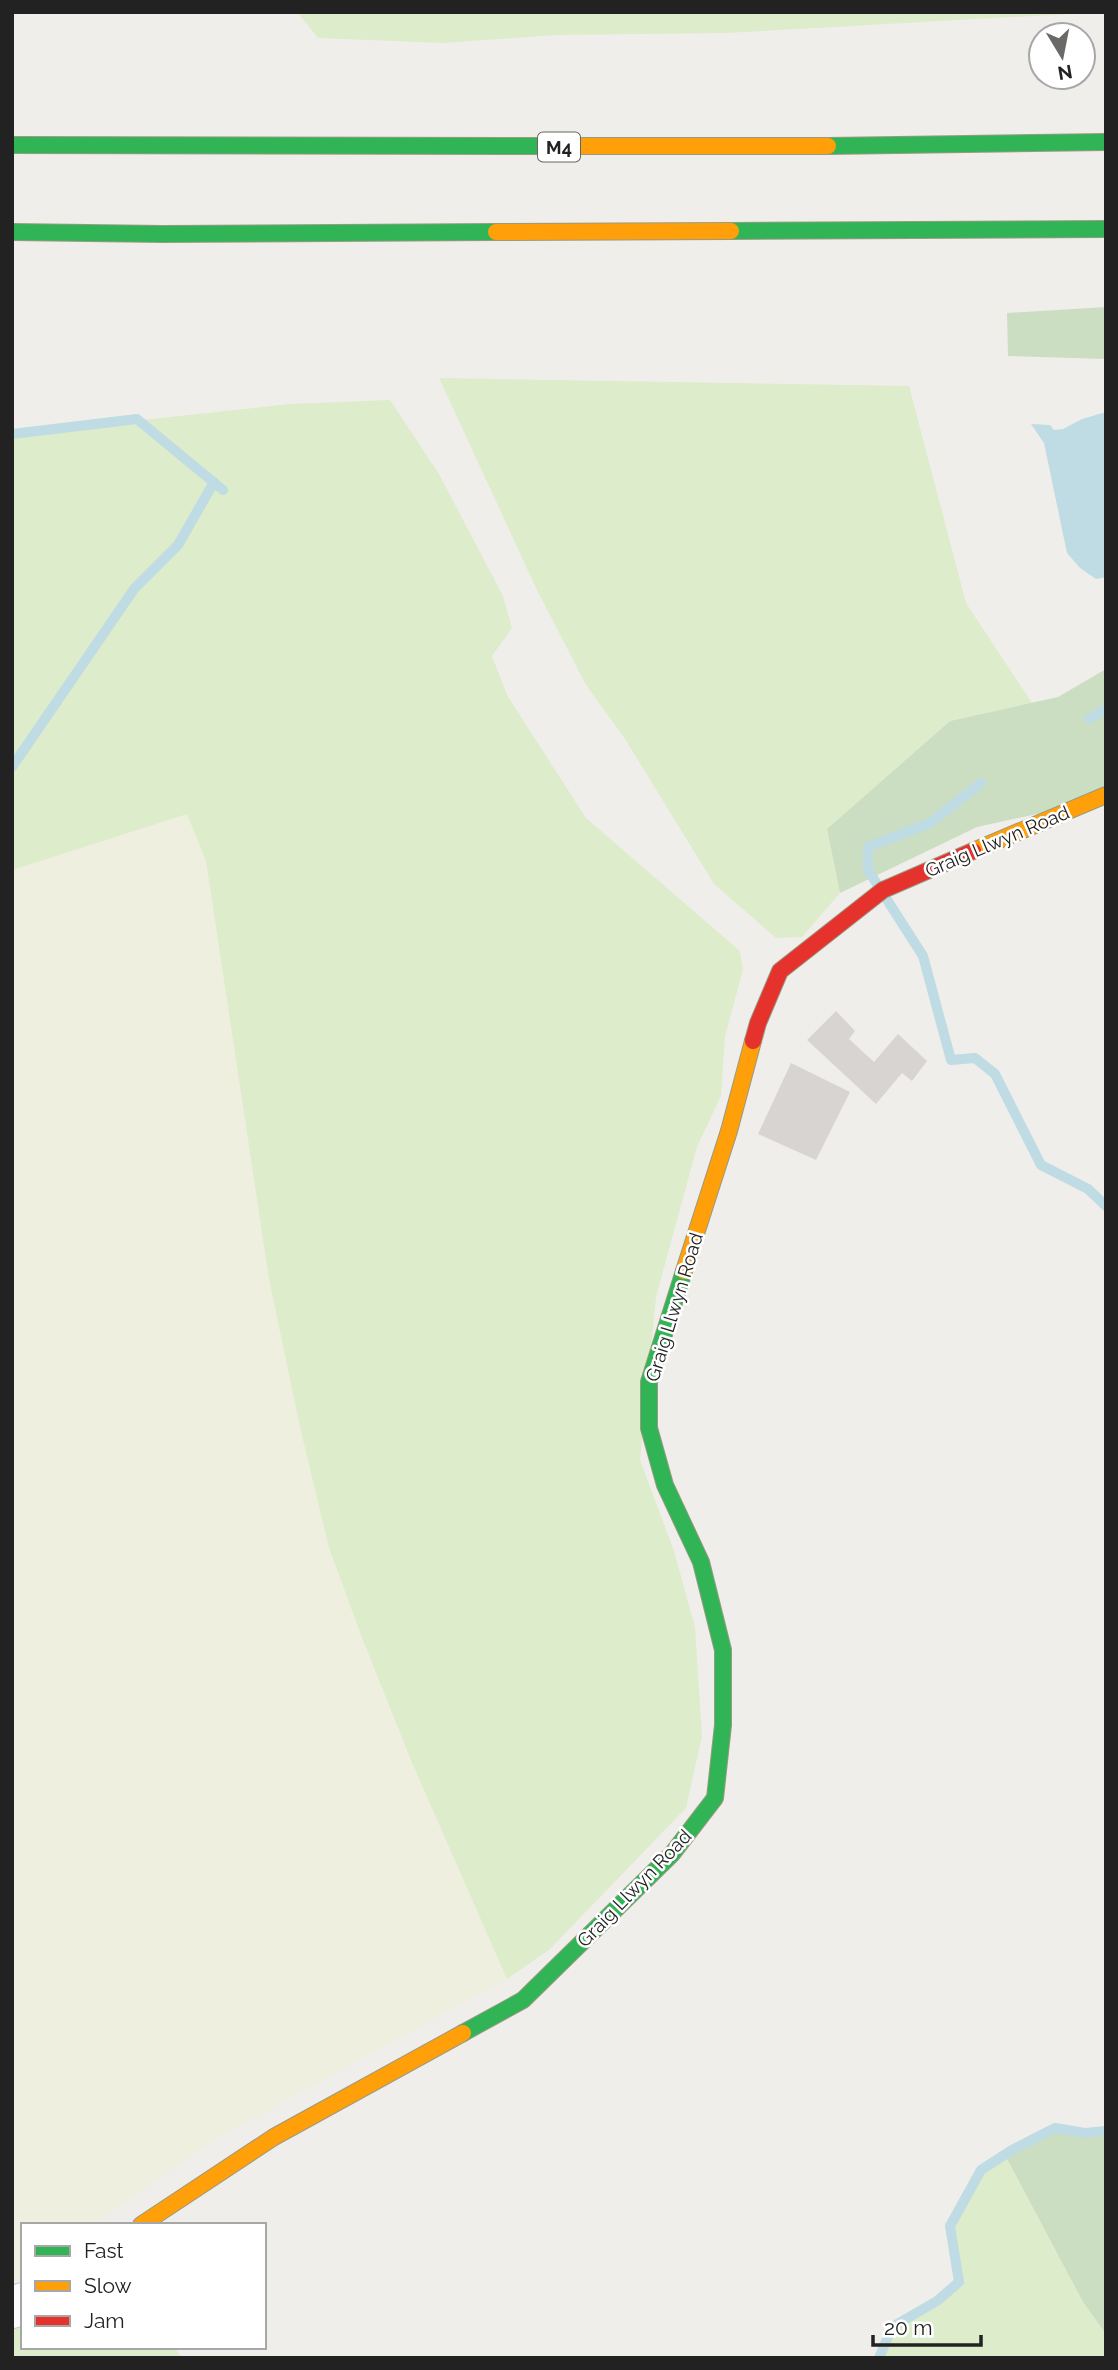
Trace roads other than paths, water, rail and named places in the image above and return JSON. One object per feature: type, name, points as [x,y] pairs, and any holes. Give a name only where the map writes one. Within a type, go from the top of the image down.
[{"type":"main road","name":"M4","points":[[12,145],[793,147],[1106,142]]},
{"type":"main road","points":[[12,232],[191,234],[1106,229]]},
{"type":"main road","name":"Graig Llwyn Road","points":[[144,2223],[274,2137],[523,2000],[672,1854],[715,1798],[723,1725],[723,1650],[701,1562],[664,1485],[649,1429],[649,1382],[729,1131],[758,1023],[780,971],[883,890],[1106,794]]},
{"type":"water","points":[[1106,412],[1106,577],[1096,579],[1080,568],[1067,553],[1044,443],[1031,424],[1050,425],[1054,430],[1063,429],[1082,419]]},
{"type":"waterway","points":[[12,434],[137,419],[223,490]]},
{"type":"waterway","points":[[12,767],[134,589],[178,545],[214,482]]},
{"type":"waterway","points":[[1089,719],[1106,709]]},
{"type":"waterway","points":[[981,783],[930,823],[868,847],[868,870],[923,956],[951,1060],[975,1058],[995,1074],[1041,1165],[1088,1189],[1106,1206]]},
{"type":"waterway","points":[[879,2358],[892,2327],[937,2301],[959,2282],[950,2226],[981,2170],[1055,2128],[1085,2133],[1106,2131]]}]
